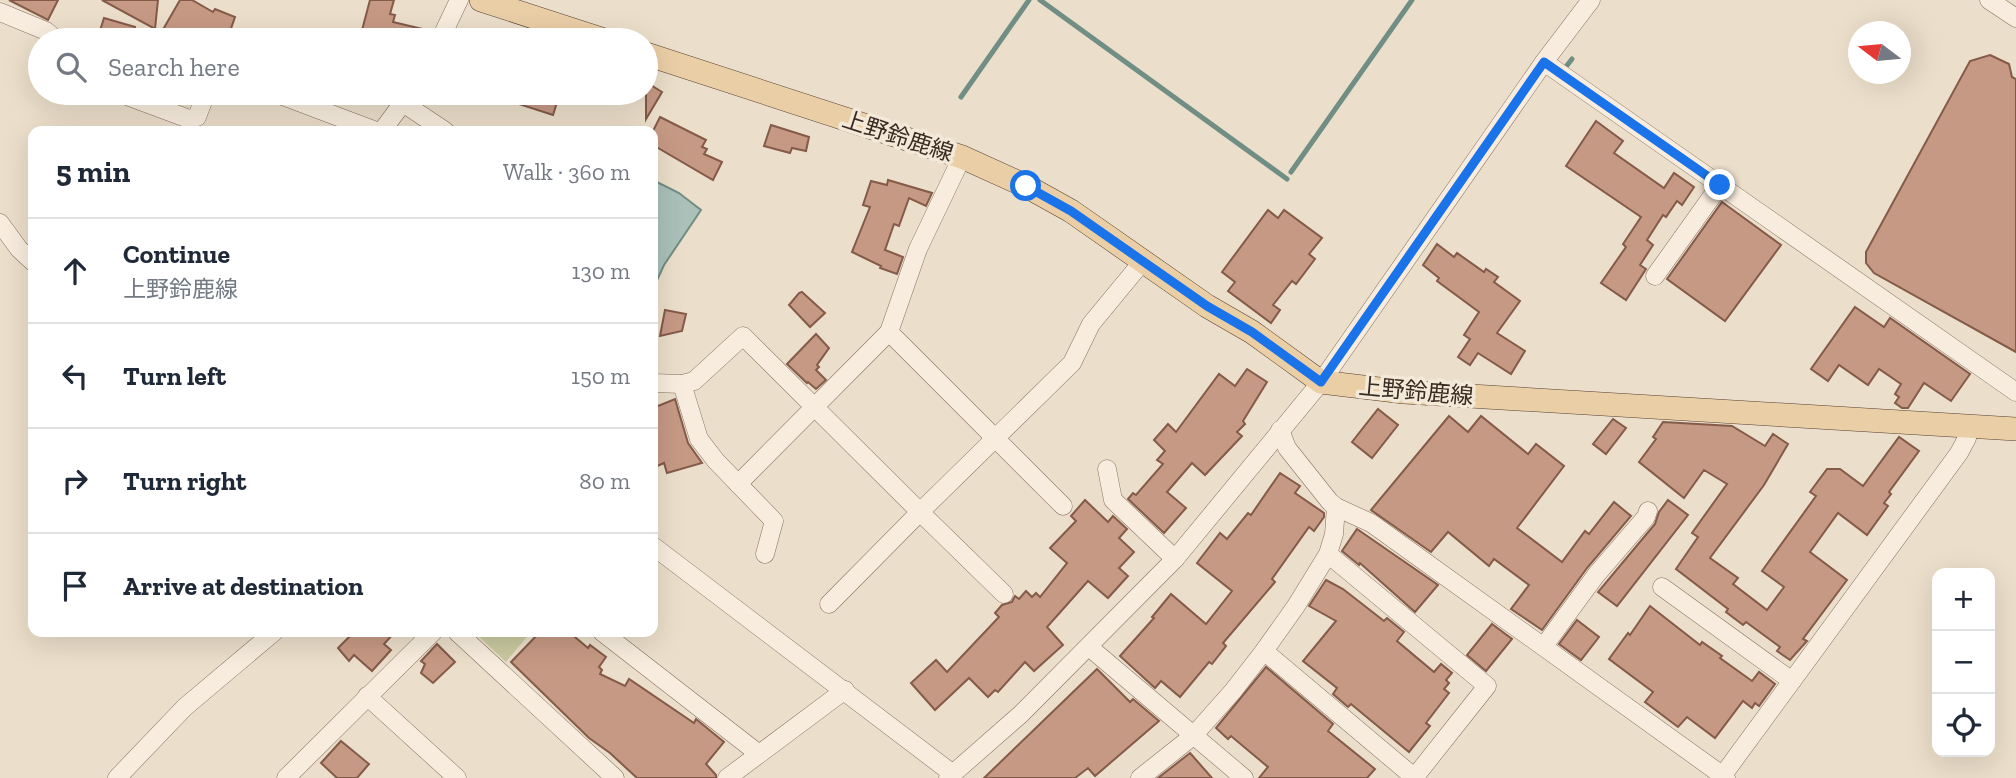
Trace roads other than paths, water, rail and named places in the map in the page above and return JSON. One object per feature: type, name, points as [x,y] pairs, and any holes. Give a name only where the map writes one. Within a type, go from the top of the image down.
[{"type":"main road","points":[[481,0],[567,28]]},
{"type":"main road","name":"上野鈴鹿線","points":[[658,58],[996,171],[1060,205],[1207,306],[1252,332],[1321,382],[1404,392],[2016,429]]},
{"type":"street","points":[[446,28],[459,0]]},
{"type":"street","points":[[658,550],[845,690],[951,776],[1021,714],[1175,559],[1321,382],[1555,69],[1591,0]]},
{"type":"street","points":[[1989,0],[2016,18]]},
{"type":"street","points":[[0,12],[42,28]]},
{"type":"street","points":[[1555,69],[2016,393]]},
{"type":"street","points":[[151,105],[189,119],[197,117],[202,105]]},
{"type":"street","points":[[307,105],[363,126]]},
{"type":"street","points":[[386,126],[401,105]]},
{"type":"street","points":[[414,105],[439,126]]},
{"type":"street","points":[[738,484],[889,332],[918,248],[962,158]]},
{"type":"street","points":[[1655,276],[1720,185]]},
{"type":"street","points":[[0,223],[28,257]]},
{"type":"street","points":[[829,604],[1072,362],[1091,324],[1143,261]]},
{"type":"street","points":[[889,332],[1063,506]]},
{"type":"street","points":[[658,383],[682,384],[694,381],[743,336],[1004,594]]},
{"type":"street","points":[[682,384],[699,439],[716,461],[774,521],[765,554]]},
{"type":"street","points":[[1280,430],[1287,447],[1336,507],[1371,523],[1725,777],[1959,453],[1967,438],[1968,426]]},
{"type":"street","points":[[1107,469],[1114,500],[1175,559]]},
{"type":"street","points":[[1140,778],[1193,736],[1264,651],[1328,554],[1334,534],[1336,507]]},
{"type":"street","points":[[1544,646],[1648,511]]},
{"type":"street","points":[[1264,651],[1415,778],[1488,686],[1328,554]]},
{"type":"street","points":[[1662,587],[1792,681]]},
{"type":"street","points":[[117,778],[185,707],[268,637]]},
{"type":"street","points":[[297,774],[368,695],[428,637]]},
{"type":"street","points":[[462,637],[615,778]]},
{"type":"street","points":[[607,637],[759,754]]},
{"type":"street","points":[[1089,647],[1244,778]]},
{"type":"street","points":[[727,778],[845,690]]},
{"type":"street","points":[[368,695],[457,778]]},
{"type":"water","points":[[658,182],[679,193],[701,210],[658,278]]},
{"type":"waterway","points":[[961,97],[1029,0]]},
{"type":"waterway","points":[[1040,0],[1287,179]]},
{"type":"waterway","points":[[1291,172],[1412,0]]},
{"type":"waterway","points":[[1565,68],[1572,59]]}]
